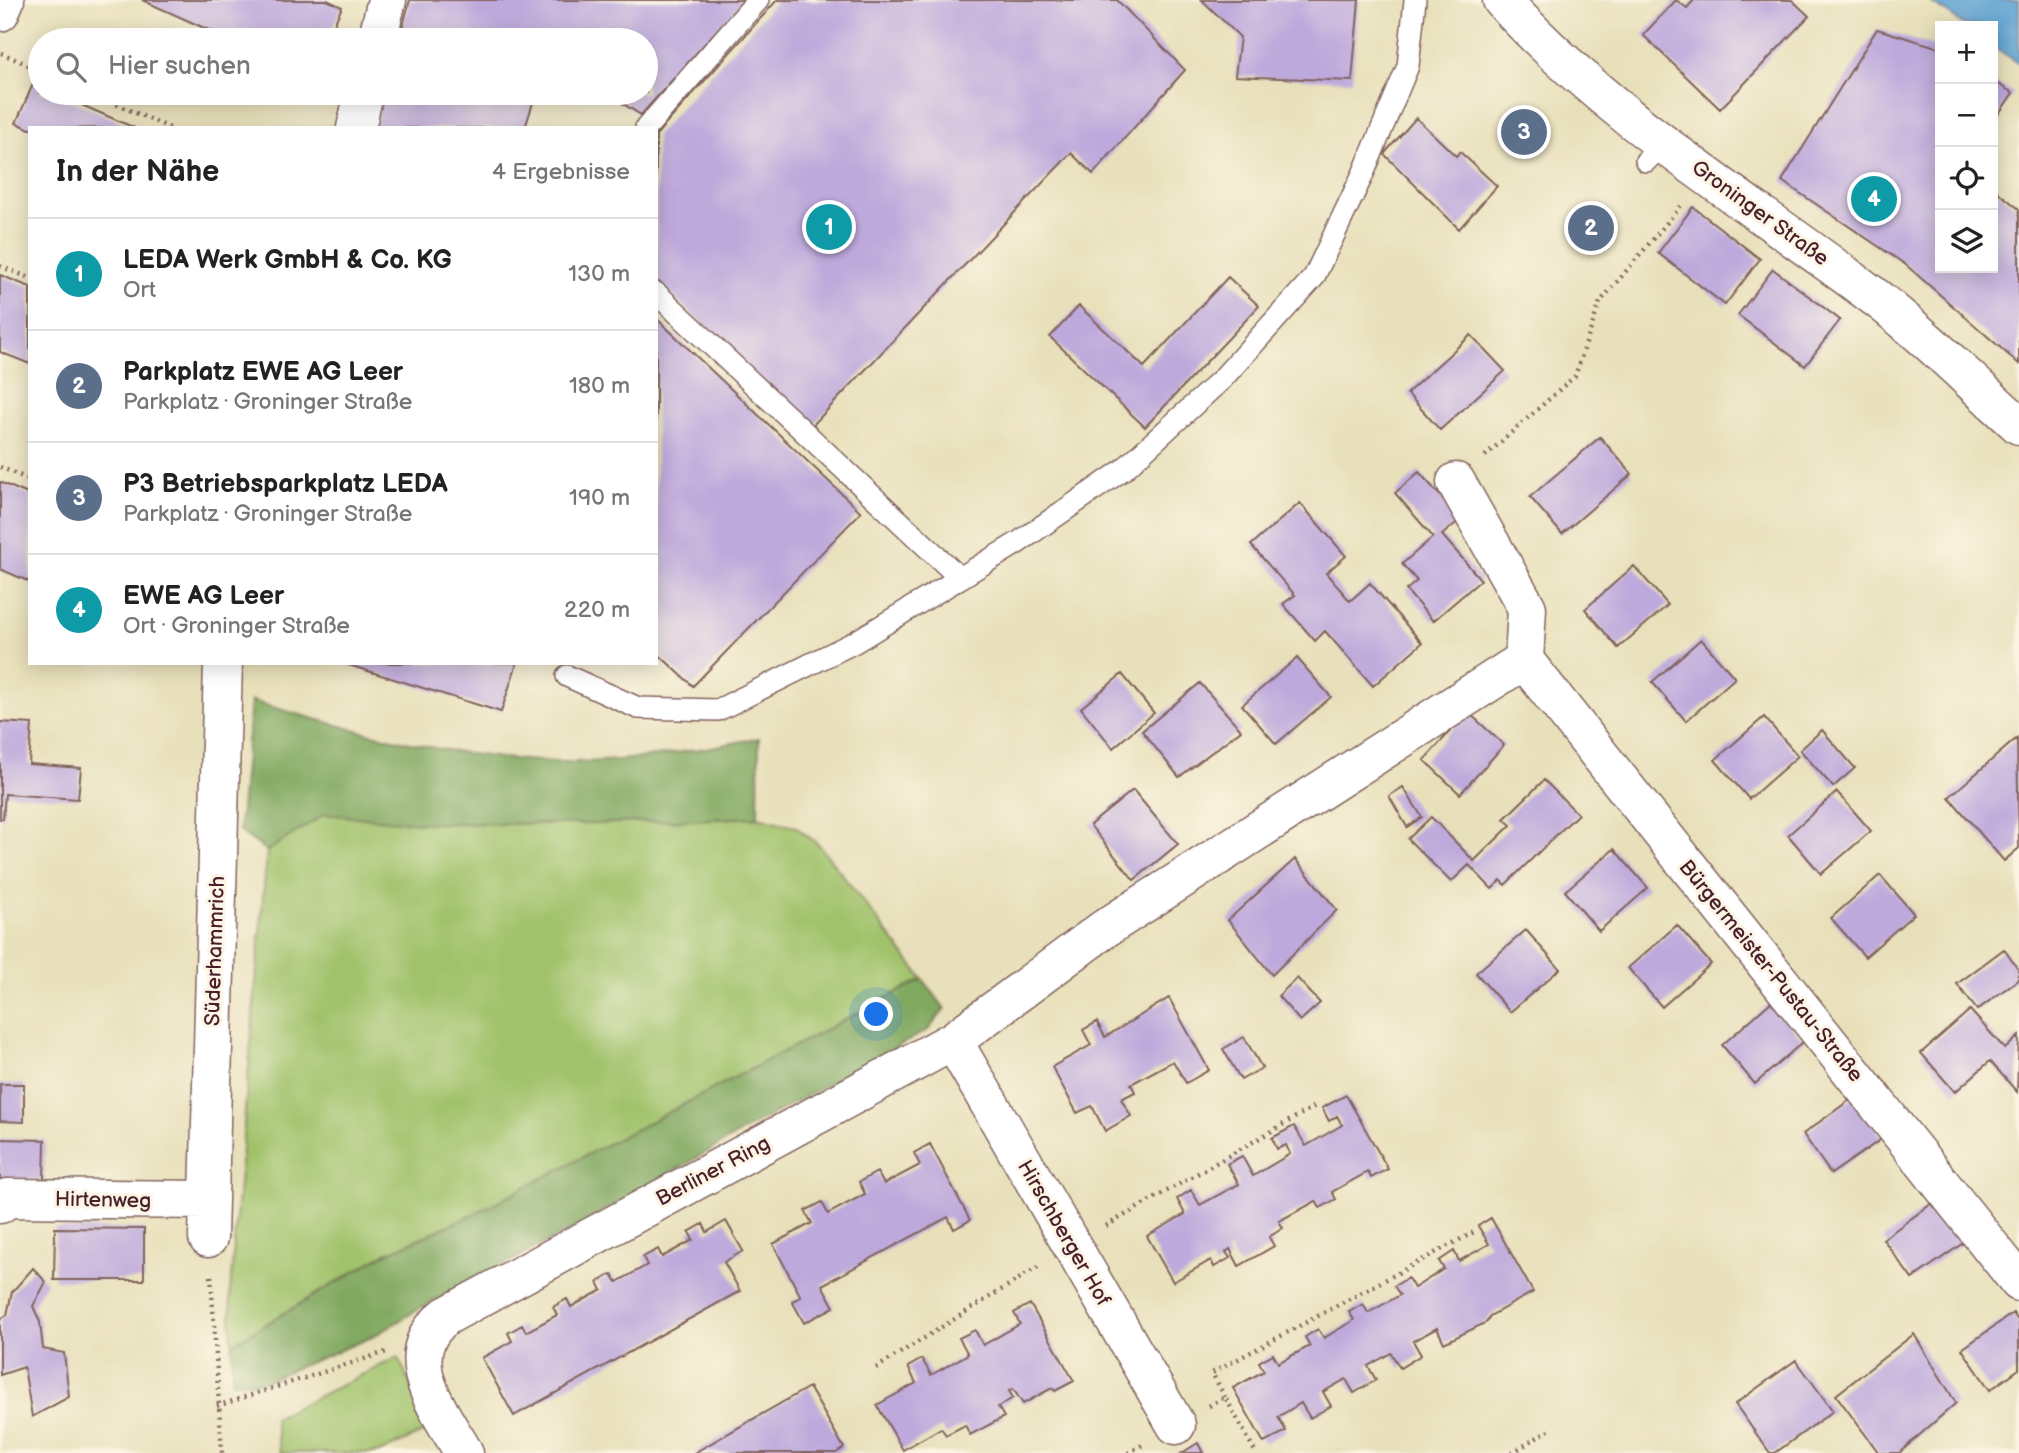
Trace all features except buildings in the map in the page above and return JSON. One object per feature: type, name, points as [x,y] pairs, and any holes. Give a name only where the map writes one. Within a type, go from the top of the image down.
[{"type":"street","points":[[0,12],[5,0]]},
{"type":"street","points":[[380,28],[387,0]]},
{"type":"street","name":"Groninger Straße","points":[[1502,0],[1655,152],[1711,177],[1882,303],[2019,425]]},
{"type":"street","points":[[356,126],[361,105]]},
{"type":"street","points":[[1456,482],[1527,608],[1524,660]]},
{"type":"street","name":"Berliner Ring","points":[[424,1340],[433,1325],[446,1316],[953,1041],[1104,929],[1524,660]]},
{"type":"street","name":"Bürgermeister-Pustau-Straße","points":[[1524,660],[2019,1282]]},
{"type":"street","name":"Süderhammrich","points":[[208,1238],[223,665]]},
{"type":"street","name":"Hirschberger Hof","points":[[953,1041],[1176,1425]]},
{"type":"street","name":"Hirtenweg","points":[[0,1204],[7,1198],[208,1200]]},
{"type":"street","points":[[424,1340],[422,1373],[464,1453]]},
{"type":"lane","points":[[648,126],[758,0]]},
{"type":"lane","points":[[567,676],[638,708],[718,710],[855,642],[1019,542],[1124,469],[1222,379],[1314,276],[1363,174],[1408,66],[1415,0]]},
{"type":"lane","points":[[658,295],[960,578]]},
{"type":"path","points":[[0,52],[28,65]]},
{"type":"path","points":[[118,105],[165,126]]},
{"type":"path","points":[[1456,482],[1575,376],[1600,302],[1685,202],[1711,177]]},
{"type":"path","points":[[0,266],[28,277]]},
{"type":"path","points":[[0,467],[28,479]]},
{"type":"path","points":[[876,1368],[1072,1246],[1317,1105]]},
{"type":"path","points":[[1256,1453],[1212,1373],[1474,1231]]},
{"type":"path","points":[[208,1238],[222,1453]]},
{"type":"path","points":[[217,1406],[424,1340]]},
{"type":"path","points":[[1176,1425],[1225,1397]]},
{"type":"path","points":[[1512,1453],[1549,1430]]},
{"type":"green space","points":[[251,701],[408,742],[447,750],[528,760],[593,762],[640,758],[759,738],[758,817],[592,824],[421,823],[325,814],[267,851],[239,831]]},
{"type":"green space","points":[[324,814],[421,823],[592,824],[758,817],[796,827],[819,845],[923,979],[474,1214],[383,1255],[232,1344],[230,1291],[267,851]]},
{"type":"green space","points":[[923,979],[945,1009],[928,1030],[771,1115],[578,1226],[424,1306],[372,1337],[262,1382],[232,1382],[232,1344],[383,1255],[474,1214]]},
{"type":"green space","points":[[398,1357],[431,1429],[379,1453],[280,1453],[274,1418]]},
{"type":"water","points":[[1928,0],[2019,0],[2019,64],[1998,49],[1998,21],[1959,21]]},
{"type":"place","name":"P3 Betriebsparkplatz LEDA","points":[[1524,132]]},
{"type":"place","name":"EWE AG Leer","points":[[1874,199]]},
{"type":"place","name":"LEDA Werk GmbH & Co. KG","points":[[829,227]]},
{"type":"place","name":"Parkplatz EWE AG Leer","points":[[1591,228]]}]
